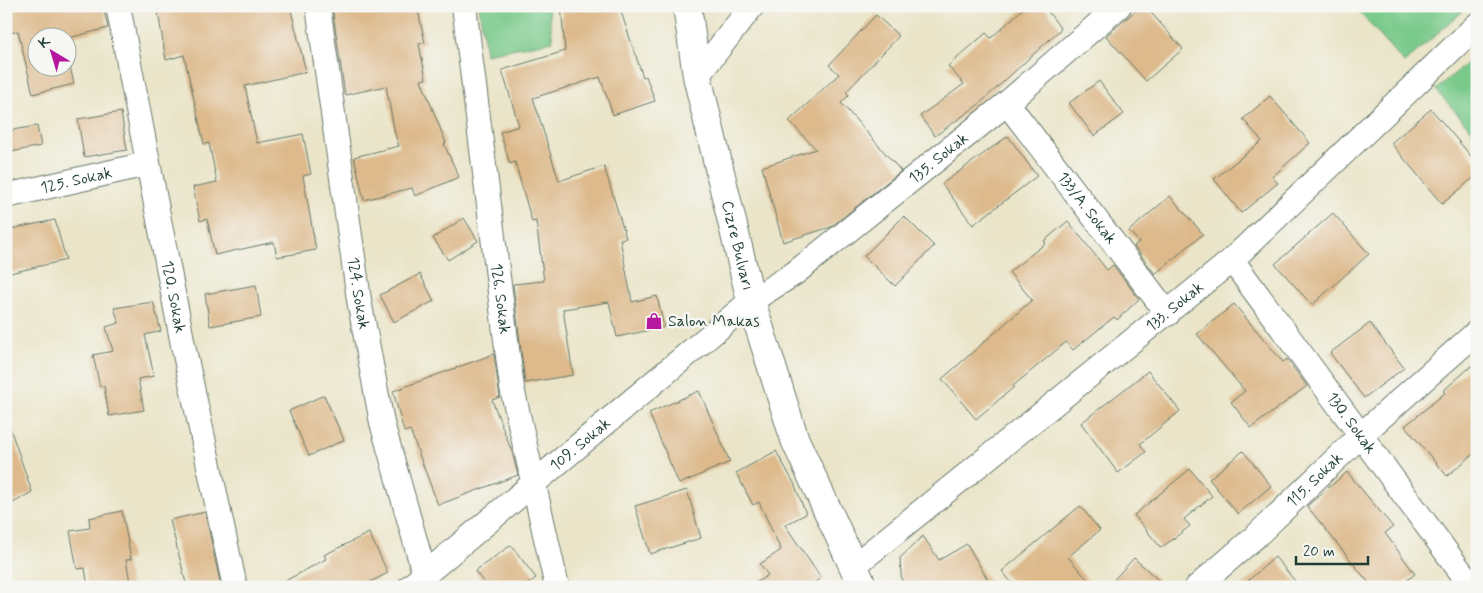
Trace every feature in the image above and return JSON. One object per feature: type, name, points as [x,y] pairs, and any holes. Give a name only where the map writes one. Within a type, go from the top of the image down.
[{"type":"main road","name":"Cizre Bulvarı","points":[[687,6],[697,76],[751,301],[795,440],[859,576]]},
{"type":"street","name":"120. Sokak","points":[[118,6],[147,164],[236,587]]},
{"type":"street","name":"124. Sokak","points":[[318,6],[359,300],[382,423],[417,581]]},
{"type":"street","name":"126. Sokak","points":[[464,6],[512,388],[557,587]]},
{"type":"street","points":[[697,76],[752,6]]},
{"type":"street","name":"135. Sokak","points":[[751,301],[795,272],[1007,103],[1119,6]]},
{"type":"street","name":"133. Sokak","points":[[859,576],[1232,260],[1477,25]]},
{"type":"street","name":"133/A. Sokak","points":[[1007,103],[1168,314]]},
{"type":"street","name":"125. Sokak","points":[[6,196],[147,164]]},
{"type":"street","name":"130. Sokak","points":[[1232,260],[1472,587]]},
{"type":"street","name":"109. Sokak","points":[[417,581],[751,301]]},
{"type":"street","name":"115. Sokak","points":[[1196,587],[1256,536],[1361,435],[1477,332]]},
{"type":"green space","points":[[479,6],[548,6],[553,41],[486,54]]},
{"type":"green space","points":[[1354,6],[1458,6],[1463,11],[1404,63]]},
{"type":"green space","points":[[1477,54],[1477,136],[1436,90]]},
{"type":"building","points":[[6,6],[103,6],[108,28],[78,36],[78,28],[28,28],[28,73],[18,31],[6,34]]},
{"type":"building","points":[[157,6],[290,6],[306,72],[245,86],[257,143],[303,134],[311,174],[303,176],[316,250],[277,257],[274,242],[215,255],[207,219],[200,221],[193,187],[217,182],[209,143],[204,144],[184,55],[166,60]]},
{"type":"building","points":[[332,6],[417,6],[425,43],[419,44],[426,79],[421,80],[446,143],[444,144],[459,177],[415,196],[412,188],[364,200],[354,157],[399,146],[386,86],[345,95]]},
{"type":"building","points":[[561,6],[619,6],[643,77],[646,76],[655,101],[613,115],[600,77],[533,98],[559,181],[604,166],[626,238],[620,239],[632,302],[657,296],[664,327],[617,337],[609,302],[563,309],[573,375],[525,383],[513,284],[544,281],[536,221],[532,222],[515,162],[510,164],[500,132],[519,126],[502,70],[565,51]]},
{"type":"building","points":[[1026,6],[1044,6],[1061,29],[978,105],[935,136],[920,116],[964,84],[948,66],[986,33],[991,38]]},
{"type":"building","points":[[1141,6],[1145,6],[1183,49],[1146,81],[1106,36]]},
{"type":"building","points":[[876,15],[899,36],[846,92],[849,95],[841,103],[901,171],[831,227],[783,242],[762,167],[816,149],[789,121],[839,74],[829,65]]},
{"type":"building","points":[[29,78],[73,78],[74,84],[33,94]]},
{"type":"building","points":[[1099,81],[1124,114],[1094,136],[1069,103]]},
{"type":"building","points":[[1270,96],[1310,143],[1272,177],[1278,183],[1241,213],[1214,179],[1262,141],[1243,119]]},
{"type":"building","points":[[1431,109],[1477,163],[1477,175],[1442,204],[1391,143]]},
{"type":"building","points":[[121,112],[127,150],[84,157],[78,119]]},
{"type":"building","points":[[37,126],[41,146],[6,153],[6,131]]},
{"type":"building","points":[[1008,136],[1037,176],[973,225],[942,184]]},
{"type":"building","points":[[1170,196],[1203,234],[1155,274],[1134,246],[1139,242],[1129,231]]},
{"type":"building","points":[[1333,213],[1369,254],[1312,305],[1275,264]]},
{"type":"building","points":[[904,216],[934,246],[895,286],[864,256]]},
{"type":"building","points":[[464,218],[478,241],[448,260],[433,238]]},
{"type":"building","points":[[55,220],[66,260],[6,274],[6,230]]},
{"type":"building","points":[[1068,221],[1107,270],[1113,265],[1139,299],[1117,320],[1114,317],[1073,350],[1066,342],[976,419],[942,379],[1032,300],[1009,272],[1046,243],[1044,241]]},
{"type":"building","points":[[420,274],[434,301],[394,322],[380,295]]},
{"type":"building","points":[[256,285],[261,317],[210,326],[205,294]]},
{"type":"building","points":[[153,302],[161,331],[145,335],[154,376],[138,379],[144,410],[109,416],[104,386],[100,387],[93,355],[113,351],[106,327],[119,323],[114,308]]},
{"type":"building","points":[[1234,304],[1283,362],[1287,359],[1307,386],[1251,428],[1231,402],[1245,391],[1197,334]]},
{"type":"building","points":[[1370,323],[1404,368],[1364,398],[1330,353]]},
{"type":"building","points":[[494,354],[500,397],[492,400],[512,452],[518,475],[438,505],[410,430],[404,432],[393,391]]},
{"type":"building","points":[[1477,361],[1477,451],[1447,476],[1405,426],[1445,393],[1443,391]]},
{"type":"building","points":[[1148,371],[1180,411],[1140,444],[1146,452],[1118,473],[1081,423]]},
{"type":"building","points":[[699,391],[730,462],[679,484],[649,413]]},
{"type":"building","points":[[324,395],[344,440],[309,456],[289,411]]},
{"type":"building","points":[[6,425],[9,425],[32,492],[6,507]]},
{"type":"building","points":[[776,451],[794,483],[806,514],[785,525],[821,578],[808,587],[750,587],[768,575],[760,564],[781,550],[759,502],[753,505],[736,473]]},
{"type":"building","points":[[1243,451],[1271,486],[1238,514],[1209,479]]},
{"type":"building","points":[[1190,469],[1212,496],[1184,519],[1190,526],[1161,548],[1134,515]]},
{"type":"building","points":[[1347,472],[1393,527],[1385,533],[1415,574],[1398,587],[1372,587],[1307,506]]},
{"type":"building","points":[[687,490],[701,538],[650,554],[635,506]]},
{"type":"building","points":[[1080,506],[1100,530],[1068,557],[1094,587],[1015,587],[1002,571]]},
{"type":"building","points":[[122,511],[131,559],[126,560],[131,587],[88,587],[85,568],[77,569],[70,531],[90,528],[89,518]]},
{"type":"building","points":[[205,512],[221,587],[187,587],[170,520]]},
{"type":"building","points":[[369,533],[388,573],[360,587],[274,587],[326,559],[324,555]]},
{"type":"building","points":[[923,536],[939,560],[967,544],[992,587],[902,587],[900,558]]},
{"type":"building","points":[[511,545],[536,578],[524,587],[487,587],[475,571]]},
{"type":"building","points":[[1275,557],[1300,587],[1241,587]]},
{"type":"building","points":[[1134,558],[1166,587],[1107,587]]},
{"type":"place","name":"Salon Makas","points":[[654,321]]}]
